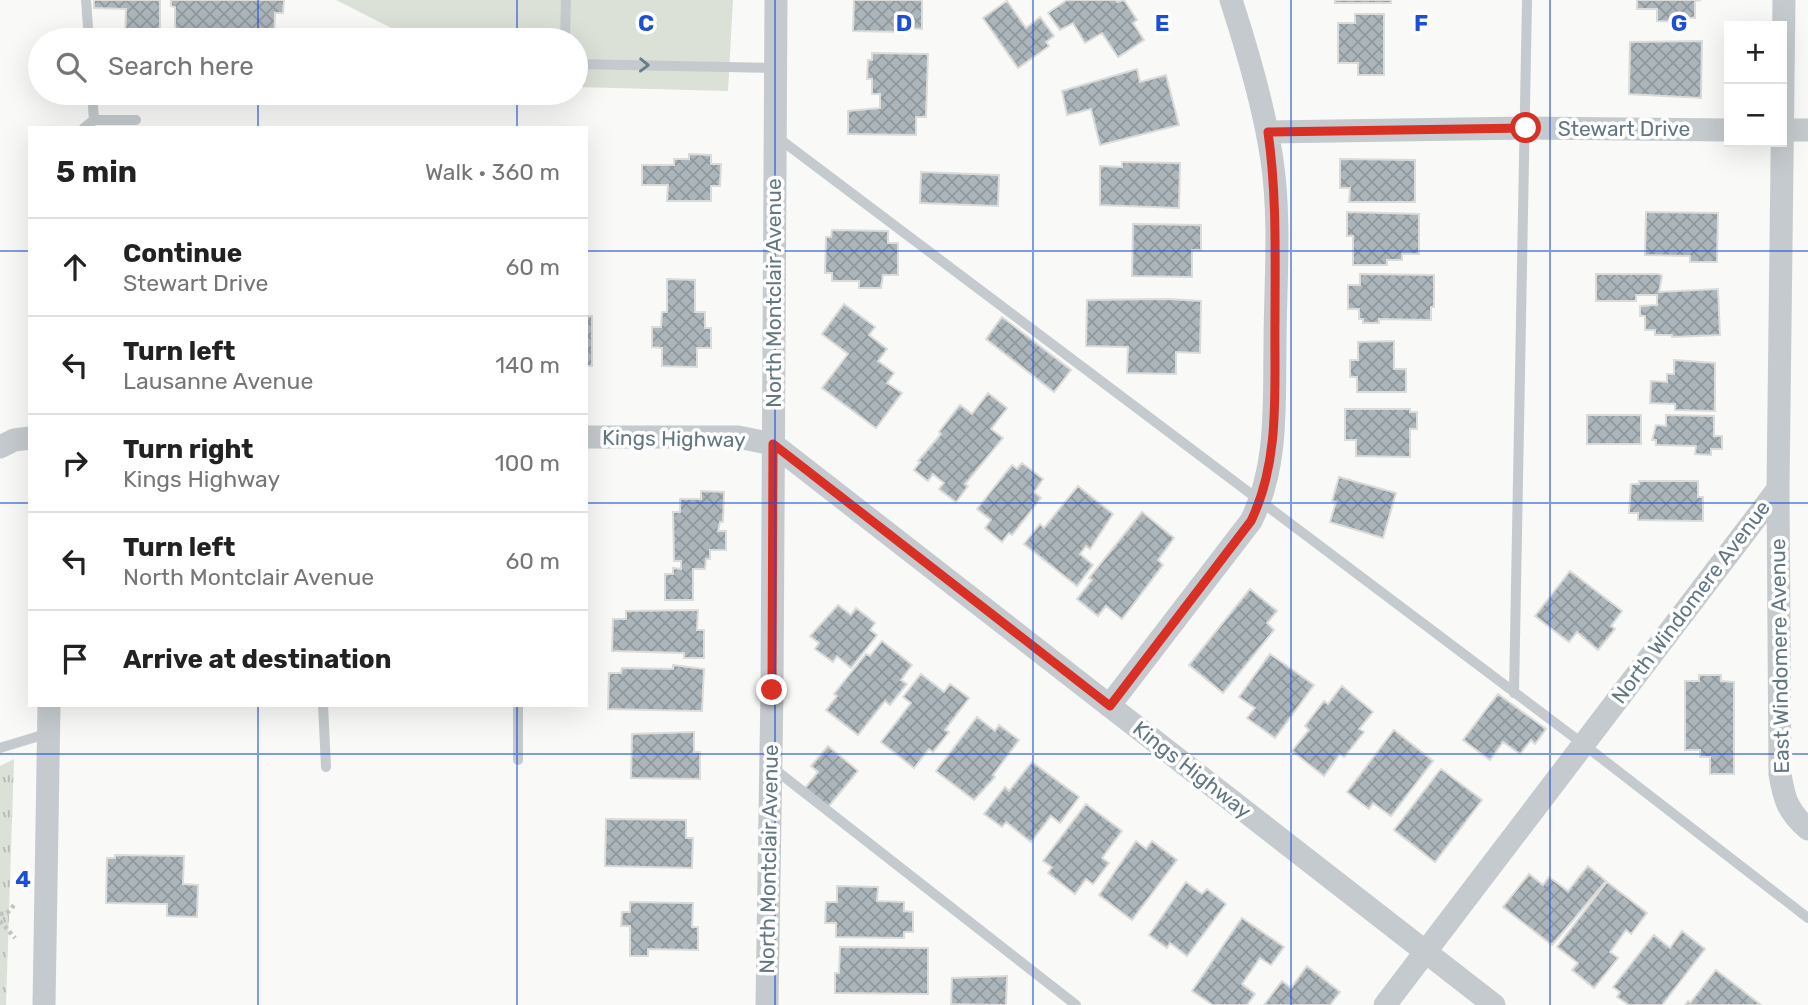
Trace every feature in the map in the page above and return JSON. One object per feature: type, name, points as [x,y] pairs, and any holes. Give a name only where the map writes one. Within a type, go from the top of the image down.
[{"type":"street","name":"North Montclair Avenue","points":[[767,1005],[776,0]]},
{"type":"street","points":[[1110,706],[1251,521],[1261,500],[1274,429],[1276,205],[1268,132],[1231,0]]},
{"type":"street","name":"North Windomere Avenue","points":[[1783,84],[1784,0]]},
{"type":"street","name":"Stewart Drive","points":[[1268,132],[1526,128],[1724,130]]},
{"type":"street","points":[[1787,130],[1808,130]]},
{"type":"street","name":"North Windomere Avenue","points":[[1385,1005],[1777,489],[1782,147]]},
{"type":"street","name":"Kings Highway","points":[[588,437],[738,437],[773,444],[1494,1005]]},
{"type":"street","points":[[0,447],[14,440],[28,438]]},
{"type":"street","name":"East Windomere Avenue","points":[[1777,489],[1780,774],[1784,799],[1802,825]]},
{"type":"street","points":[[44,1005],[49,707]]},
{"type":"lane","points":[[86,0],[88,28]]},
{"type":"lane","points":[[565,28],[566,0]]},
{"type":"lane","points":[[1514,692],[1527,0]]},
{"type":"lane","points":[[588,64],[776,68]]},
{"type":"lane","points":[[93,105],[94,120]]},
{"type":"lane","points":[[87,126],[94,120],[136,120]]},
{"type":"lane","points":[[775,135],[1583,744],[1808,918]]},
{"type":"lane","points":[[323,707],[326,766]]},
{"type":"lane","points":[[518,707],[518,760]]},
{"type":"lane","points":[[0,748],[49,733]]},
{"type":"lane","points":[[771,766],[1076,1005]]},
{"type":"path","points":[[0,914],[7,913],[15,904]]},
{"type":"path","points":[[0,921],[15,938]]},
{"type":"green space","points":[[336,0],[733,0],[728,91],[588,87],[588,28],[391,28]]},
{"type":"green space","points":[[14,759],[6,1005],[0,1005],[0,766]]},
{"type":"building","points":[[94,0],[160,0],[160,28],[125,28],[126,9],[94,8]]},
{"type":"building","points":[[171,0],[284,0],[283,13],[275,13],[274,28],[175,28],[175,7],[171,6]]},
{"type":"building","points":[[854,0],[922,0],[922,29],[907,28],[907,32],[853,31]]},
{"type":"building","points":[[1067,0],[1124,0],[1137,20],[1133,23],[1144,40],[1118,57],[1102,33],[1085,43],[1073,23],[1060,30],[1048,13]]},
{"type":"building","points":[[1335,0],[1391,0],[1391,3],[1335,3]]},
{"type":"building","points":[[1637,0],[1701,0],[1695,1],[1695,18],[1680,17],[1680,22],[1657,21],[1657,9],[1637,9]]},
{"type":"building","points":[[1007,1],[1026,28],[1040,17],[1054,36],[1046,42],[1049,46],[1018,68],[983,18]]},
{"type":"building","points":[[1355,14],[1384,14],[1384,75],[1358,75],[1358,63],[1338,63],[1338,23],[1355,23]]},
{"type":"building","points":[[1702,41],[1701,98],[1629,94],[1630,42]]},
{"type":"building","points":[[872,53],[928,54],[926,117],[916,117],[916,135],[848,134],[848,111],[880,108],[880,94],[872,94],[872,79],[867,79],[868,60],[872,60]]},
{"type":"building","points":[[1137,69],[1140,82],[1166,75],[1179,125],[1100,145],[1091,109],[1067,115],[1062,91]]},
{"type":"building","points":[[689,154],[711,155],[711,164],[721,164],[720,186],[711,186],[711,201],[667,201],[668,185],[642,185],[642,165],[674,165],[674,159],[689,159]]},
{"type":"building","points":[[1340,159],[1415,160],[1415,202],[1349,202],[1350,188],[1340,188]]},
{"type":"building","points":[[1122,162],[1180,163],[1179,208],[1100,205],[1100,166],[1122,167]]},
{"type":"building","points":[[921,172],[999,175],[998,206],[920,203]]},
{"type":"building","points":[[1347,212],[1419,214],[1419,254],[1402,254],[1402,260],[1387,260],[1387,265],[1353,265],[1353,236],[1347,236]]},
{"type":"building","points":[[1646,212],[1718,213],[1717,262],[1690,262],[1690,256],[1645,255]]},
{"type":"building","points":[[1133,224],[1201,225],[1201,250],[1192,250],[1192,277],[1132,276]]},
{"type":"building","points":[[832,230],[888,231],[888,243],[898,243],[898,275],[883,275],[881,288],[859,288],[859,281],[832,281],[832,273],[825,273],[826,237],[831,237]]},
{"type":"building","points":[[1360,274],[1434,275],[1434,307],[1431,307],[1431,320],[1379,319],[1379,323],[1363,323],[1363,319],[1359,319],[1359,309],[1348,309],[1348,285],[1360,285]]},
{"type":"building","points":[[1596,274],[1659,274],[1662,276],[1659,292],[1718,289],[1720,335],[1655,335],[1655,330],[1645,330],[1645,316],[1640,316],[1640,306],[1657,305],[1657,295],[1636,295],[1636,301],[1596,301]]},
{"type":"building","points":[[667,279],[695,280],[695,312],[705,312],[705,328],[711,328],[711,348],[697,348],[697,367],[662,366],[662,348],[652,347],[652,327],[661,327],[662,312],[667,312]]},
{"type":"building","points":[[1087,300],[1201,301],[1200,353],[1176,352],[1176,374],[1127,373],[1128,347],[1086,346]]},
{"type":"building","points":[[844,304],[875,327],[869,335],[887,349],[878,361],[894,373],[887,383],[902,393],[876,428],[822,388],[848,354],[822,334]]},
{"type":"building","points":[[588,316],[592,316],[592,366],[588,366]]},
{"type":"building","points":[[1002,317],[1071,370],[1054,392],[986,339]]},
{"type":"building","points":[[1394,341],[1394,369],[1406,369],[1406,392],[1357,392],[1357,377],[1350,377],[1350,360],[1358,360],[1358,342]]},
{"type":"building","points":[[1674,360],[1715,363],[1715,411],[1675,410],[1675,404],[1650,403],[1651,381],[1667,382],[1667,374],[1674,374]]},
{"type":"building","points":[[988,393],[1007,408],[991,429],[1003,438],[965,484],[968,486],[956,502],[939,489],[944,483],[933,474],[928,481],[914,470],[960,405],[972,414]]},
{"type":"building","points":[[1345,409],[1410,409],[1410,412],[1417,412],[1417,429],[1410,429],[1410,457],[1356,456],[1356,440],[1345,440]]},
{"type":"building","points":[[1587,415],[1641,415],[1641,444],[1587,444]]},
{"type":"building","points":[[1666,415],[1714,416],[1714,436],[1722,436],[1722,449],[1711,449],[1711,455],[1695,454],[1696,446],[1656,445],[1656,440],[1652,440],[1656,425],[1666,426]]},
{"type":"building","points":[[1022,463],[1043,479],[1034,492],[1041,498],[1012,535],[1009,533],[1002,542],[985,528],[991,520],[977,509],[1012,465],[1017,469]]},
{"type":"building","points":[[1339,477],[1396,493],[1383,538],[1330,522],[1336,502],[1332,501]]},
{"type":"building","points":[[1639,481],[1698,481],[1698,497],[1703,497],[1703,521],[1638,520],[1638,513],[1629,513],[1631,484],[1639,484]]},
{"type":"building","points":[[1078,486],[1113,514],[1090,549],[1086,546],[1080,554],[1093,565],[1077,586],[1024,544],[1040,524],[1044,528]]},
{"type":"building","points":[[701,491],[724,492],[723,522],[720,522],[718,531],[726,531],[726,550],[710,550],[710,559],[706,559],[705,569],[693,569],[693,600],[665,600],[665,574],[673,574],[673,568],[681,569],[681,561],[674,561],[673,512],[680,512],[680,499],[701,499]]},
{"type":"building","points":[[1142,512],[1174,538],[1158,560],[1163,565],[1122,619],[1106,606],[1098,616],[1077,599],[1092,580],[1089,578]]},
{"type":"building","points":[[1570,571],[1622,611],[1611,626],[1615,629],[1598,650],[1577,632],[1569,642],[1535,616]]},
{"type":"building","points":[[1250,589],[1277,611],[1267,623],[1274,630],[1223,693],[1189,665]]},
{"type":"building","points":[[838,605],[851,615],[856,608],[875,623],[870,630],[877,635],[851,668],[837,656],[833,662],[815,649],[819,643],[810,636]]},
{"type":"building","points":[[698,610],[697,630],[704,630],[704,658],[684,658],[684,653],[612,651],[613,619],[626,619],[626,611]]},
{"type":"building","points":[[882,641],[912,665],[901,680],[907,684],[890,705],[885,701],[858,735],[826,710],[837,696],[834,694],[866,654],[870,656]]},
{"type":"building","points":[[1270,654],[1314,685],[1275,738],[1247,718],[1255,708],[1239,697]]},
{"type":"building","points":[[673,665],[704,669],[702,711],[608,709],[609,673],[621,673],[622,668],[673,669]]},
{"type":"building","points":[[921,674],[944,692],[950,684],[969,698],[945,730],[949,732],[933,752],[929,749],[914,768],[881,742],[911,703],[903,697]]},
{"type":"building","points":[[1699,675],[1721,675],[1721,681],[1734,682],[1734,774],[1710,774],[1710,757],[1700,757],[1700,750],[1685,750],[1685,681],[1699,681]]},
{"type":"building","points":[[1342,686],[1373,712],[1359,729],[1364,732],[1344,757],[1340,754],[1324,776],[1292,751],[1309,730],[1305,726],[1324,701],[1328,704]]},
{"type":"building","points":[[1498,694],[1546,729],[1535,744],[1531,740],[1520,754],[1503,742],[1490,760],[1463,740]]},
{"type":"building","points":[[977,717],[995,731],[999,725],[1019,740],[993,775],[995,777],[974,800],[936,771]]},
{"type":"building","points":[[1394,730],[1433,761],[1391,816],[1373,803],[1369,809],[1347,792]]},
{"type":"building","points":[[694,732],[694,752],[700,752],[700,779],[631,778],[632,734]]},
{"type":"building","points":[[828,746],[858,771],[828,807],[805,788],[818,772],[811,766]]},
{"type":"building","points":[[1032,762],[1079,797],[1060,823],[1051,816],[1031,842],[1006,822],[1002,827],[984,814],[1005,787],[1009,791]]},
{"type":"building","points":[[1441,769],[1482,800],[1435,862],[1394,830]]},
{"type":"building","points":[[1086,804],[1122,831],[1102,858],[1109,863],[1093,884],[1086,879],[1075,894],[1048,873],[1052,867],[1043,861]]},
{"type":"building","points":[[606,819],[686,820],[686,838],[693,838],[692,868],[605,866]]},
{"type":"building","points":[[1136,841],[1146,849],[1152,841],[1177,860],[1132,920],[1099,895]]},
{"type":"building","points":[[115,855],[184,856],[183,884],[198,885],[197,917],[167,916],[167,904],[106,903],[107,858],[115,858]]},
{"type":"building","points":[[1588,866],[1606,881],[1552,945],[1503,907],[1529,874],[1543,885],[1549,877],[1568,891]]},
{"type":"building","points":[[1186,882],[1202,894],[1207,889],[1226,904],[1187,956],[1170,943],[1167,948],[1149,935]]},
{"type":"building","points":[[1607,882],[1647,913],[1631,934],[1626,930],[1610,952],[1618,958],[1594,988],[1572,970],[1578,963],[1557,947]]},
{"type":"building","points":[[837,886],[878,887],[877,901],[904,902],[904,911],[913,912],[913,932],[904,932],[904,938],[836,937],[836,923],[825,923],[826,902],[837,902]]},
{"type":"building","points":[[630,902],[693,903],[692,927],[698,927],[698,950],[648,949],[648,956],[630,956],[630,926],[621,926],[622,912],[630,912]]},
{"type":"building","points":[[1242,918],[1284,947],[1271,965],[1260,958],[1242,984],[1255,994],[1247,1005],[1213,1005],[1192,991]]},
{"type":"building","points":[[1682,931],[1705,949],[1662,1005],[1629,1005],[1617,997],[1620,992],[1613,987],[1654,935],[1670,948]]},
{"type":"building","points":[[840,947],[928,948],[928,994],[835,993],[835,973],[839,973]]},
{"type":"building","points":[[1307,966],[1340,992],[1330,1005],[1264,1005],[1282,981],[1291,988]]},
{"type":"building","points":[[1716,970],[1761,1005],[1685,1005],[1688,1001],[1690,1003]]},
{"type":"building","points":[[1007,976],[1006,1005],[951,1004],[952,978]]},
{"type":"route","points":[[772,690],[773,444],[1110,706],[1251,521],[1261,500],[1268,475],[1274,429],[1276,205],[1268,132],[1526,128]]}]
